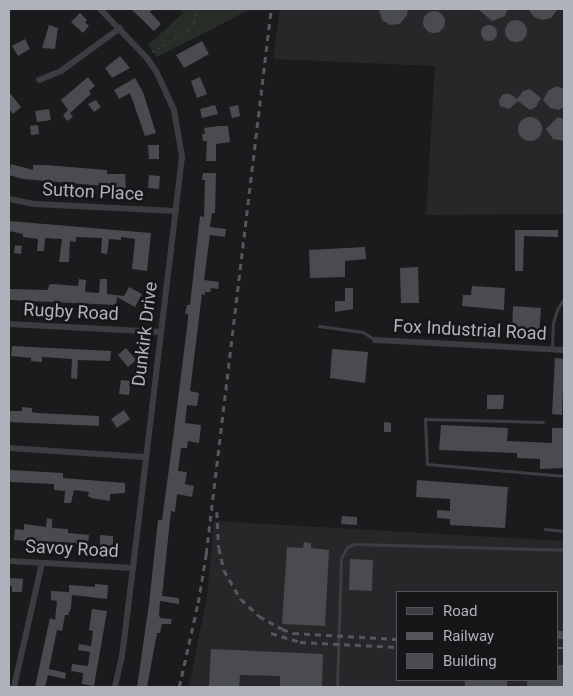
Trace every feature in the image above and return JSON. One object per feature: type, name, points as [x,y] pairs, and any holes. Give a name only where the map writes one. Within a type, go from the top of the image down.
[{"type":"street","name":"Dunkirk Drive","points":[[100,9],[147,58],[165,90],[174,110],[182,157],[144,457],[122,656],[115,687]]},
{"type":"street","points":[[39,80],[61,71],[120,28]]},
{"type":"street","name":"Sutton Place","points":[[9,199],[35,204],[176,211]]},
{"type":"street","name":"Rugby Road","points":[[9,324],[161,332]]},
{"type":"street","name":"Fox Industrial Road","points":[[375,340],[564,350]]},
{"type":"street","points":[[9,448],[144,457]]},
{"type":"street","name":"Savoy Road","points":[[9,561],[133,568]]},
{"type":"street","points":[[14,687],[42,563]]},
{"type":"lane","points":[[552,349],[552,323],[564,298]]},
{"type":"lane","points":[[319,326],[363,332],[375,340]]},
{"type":"lane","points":[[543,422],[424,419],[427,464],[564,476]]},
{"type":"lane","points":[[546,529],[564,531]]},
{"type":"lane","points":[[337,687],[340,558],[347,547],[355,544],[380,544],[564,550]]},
{"type":"path","points":[[147,58],[156,48],[188,30],[194,22],[199,9]]},
{"type":"shaded area","points":[[180,9],[251,9],[157,57],[148,45],[183,13]]},
{"type":"shaded area","points":[[280,9],[564,9],[564,214],[426,215],[435,66],[273,59]]},
{"type":"shaded area","points":[[214,521],[564,541],[564,687],[189,687],[207,596]]},
{"type":"building","points":[[131,9],[153,9],[150,12],[161,24],[154,31]]},
{"type":"building","points":[[379,9],[408,9],[407,15],[400,24],[390,25],[382,20]]},
{"type":"building","points":[[478,9],[508,9],[505,16],[492,21]]},
{"type":"building","points":[[528,9],[558,9],[551,18],[542,20],[534,17]]},
{"type":"building","points":[[434,11],[442,14],[445,22],[442,30],[434,33],[426,30],[423,22],[426,14]]},
{"type":"building","points":[[80,13],[87,20],[85,22],[89,26],[83,33],[71,22]]},
{"type":"building","points":[[516,20],[524,23],[527,31],[524,39],[516,42],[508,39],[505,31],[508,23]]},
{"type":"building","points":[[49,25],[58,28],[55,49],[42,48]]},
{"type":"building","points":[[489,25],[495,27],[497,33],[495,39],[489,41],[483,39],[481,33],[483,27]]},
{"type":"building","points":[[25,39],[30,49],[18,56],[12,46]]},
{"type":"building","points":[[202,41],[209,54],[184,68],[176,55]]},
{"type":"building","points":[[120,56],[130,68],[112,78],[105,68]]},
{"type":"building","points":[[88,77],[95,86],[89,91],[91,94],[70,113],[73,117],[67,121],[63,115],[68,110],[61,100]]},
{"type":"building","points":[[200,77],[207,94],[197,98],[191,81]]},
{"type":"building","points":[[135,78],[143,92],[156,133],[145,136],[130,93],[119,99],[114,90]]},
{"type":"building","points":[[557,86],[564,89],[564,107],[559,110],[550,108],[543,100],[549,90]]},
{"type":"building","points":[[530,89],[541,98],[536,107],[530,110],[518,101],[509,109],[500,106],[499,100],[503,94],[510,94],[517,99],[523,91]]},
{"type":"building","points":[[9,92],[21,107],[13,114],[9,109]]},
{"type":"building","points":[[96,100],[101,107],[94,112],[88,104]]},
{"type":"building","points":[[215,105],[218,114],[202,118],[200,109]]},
{"type":"building","points":[[238,105],[240,116],[232,118],[229,107]]},
{"type":"building","points":[[49,109],[51,120],[37,122],[35,111]]},
{"type":"building","points":[[530,117],[539,120],[542,129],[539,138],[530,141],[521,138],[518,129],[521,120]]},
{"type":"building","points":[[558,117],[564,119],[564,141],[553,139],[546,129]]},
{"type":"building","points":[[38,125],[39,134],[31,135],[30,126]]},
{"type":"building","points":[[228,126],[230,142],[216,144],[216,161],[206,161],[207,141],[203,141],[202,134],[205,134],[204,128]]},
{"type":"building","points":[[148,145],[159,145],[159,159],[149,159]]},
{"type":"building","points":[[11,164],[33,170],[33,165],[46,165],[107,170],[107,174],[125,174],[126,188],[23,179],[9,175]]},
{"type":"building","points":[[203,173],[216,173],[215,213],[212,213],[210,227],[226,229],[225,237],[210,235],[204,280],[219,282],[218,289],[211,288],[210,292],[205,292],[205,295],[202,294],[190,391],[199,393],[197,406],[187,405],[185,423],[201,425],[199,443],[188,441],[187,448],[181,448],[178,471],[187,472],[185,484],[194,486],[192,497],[177,494],[175,512],[171,511],[162,596],[179,598],[179,604],[160,601],[160,618],[172,619],[171,624],[162,624],[160,633],[157,633],[147,687],[137,687],[149,604],[158,520],[162,520],[172,446],[188,320],[188,314],[185,314],[187,305],[190,305],[200,216],[204,217],[205,180],[202,180]]},
{"type":"building","points":[[149,175],[160,176],[159,189],[148,188]]},
{"type":"building","points":[[9,221],[151,233],[147,271],[132,269],[135,239],[121,237],[121,240],[109,239],[107,254],[101,253],[102,238],[76,237],[76,242],[70,241],[69,262],[59,262],[62,239],[45,238],[44,251],[37,251],[38,239],[23,237],[23,234],[9,231]]},
{"type":"building","points":[[515,230],[558,230],[558,237],[524,236],[523,271],[515,271]]},
{"type":"building","points":[[15,245],[22,246],[21,254],[14,253]]},
{"type":"building","points":[[365,247],[366,259],[345,261],[345,277],[310,278],[309,250]]},
{"type":"building","points":[[418,267],[419,303],[401,303],[400,268]]},
{"type":"building","points":[[79,279],[86,280],[85,292],[99,293],[100,279],[107,279],[107,294],[124,296],[129,287],[142,294],[135,307],[117,297],[116,305],[9,300],[9,289],[48,290],[49,285],[52,284],[78,286]]},
{"type":"building","points":[[472,286],[505,288],[504,310],[462,306],[463,295],[471,295]]},
{"type":"building","points":[[345,288],[353,288],[353,309],[335,312],[335,301],[345,301]]},
{"type":"building","points":[[513,306],[541,308],[539,335],[512,334]]},
{"type":"building","points":[[12,346],[111,351],[110,361],[78,360],[77,379],[71,378],[72,359],[42,357],[42,362],[31,361],[31,358],[11,356]]},
{"type":"building","points":[[126,348],[136,360],[128,367],[118,355]]},
{"type":"building","points":[[332,349],[368,352],[365,383],[330,378]]},
{"type":"building","points":[[555,358],[564,359],[562,415],[552,414]]},
{"type":"building","points":[[121,380],[131,381],[129,395],[119,394]]},
{"type":"building","points":[[487,395],[504,395],[503,409],[487,409]]},
{"type":"building","points":[[22,407],[32,408],[32,412],[37,413],[99,416],[99,426],[9,422],[9,411],[22,411]]},
{"type":"building","points":[[124,410],[130,419],[117,428],[111,419]]},
{"type":"building","points":[[384,422],[391,423],[391,432],[384,432]]},
{"type":"building","points":[[441,425],[508,428],[507,441],[552,443],[552,428],[563,428],[564,468],[540,469],[540,459],[517,458],[517,453],[439,450]]},
{"type":"building","points":[[9,470],[63,473],[63,478],[125,483],[125,493],[110,494],[110,501],[91,498],[88,496],[89,492],[74,490],[71,503],[64,503],[65,491],[54,490],[54,484],[11,482],[9,480]]},
{"type":"building","points":[[417,480],[508,487],[505,528],[450,525],[450,519],[437,518],[437,510],[450,511],[450,499],[416,497]]},
{"type":"building","points":[[342,516],[357,517],[357,525],[341,524]]},
{"type":"building","points":[[47,518],[52,519],[52,528],[68,529],[68,533],[89,535],[88,545],[14,540],[15,529],[24,530],[24,524],[46,527]]},
{"type":"building","points":[[100,535],[113,536],[113,546],[100,545]]},
{"type":"building","points":[[304,542],[311,543],[311,548],[329,550],[325,626],[282,624],[287,547],[303,548]]},
{"type":"building","points":[[350,559],[373,560],[372,591],[349,590]]},
{"type":"building","points":[[10,578],[23,579],[22,592],[12,592],[12,586],[9,586]]},
{"type":"building","points":[[95,584],[108,585],[107,599],[72,595],[71,608],[68,615],[65,615],[62,631],[57,630],[49,669],[66,673],[65,679],[48,675],[45,687],[35,687],[50,618],[55,620],[57,601],[51,600],[51,591],[69,592],[69,585],[95,587]]},
{"type":"building","points":[[92,609],[107,611],[94,686],[82,684],[83,673],[71,671],[72,664],[88,666],[90,652],[78,650],[79,644],[91,646],[93,631],[89,630]]},
{"type":"building","points":[[558,631],[564,631],[564,639],[558,639]]},
{"type":"building","points":[[211,649],[323,654],[322,687],[280,687],[280,676],[240,675],[239,687],[209,687]]},
{"type":"building","points":[[558,665],[564,665],[564,687],[527,687],[527,681],[558,681]]},
{"type":"building","points":[[465,681],[507,681],[507,687],[465,687]]},
{"type":"railway","points":[[179,687],[198,603],[206,554],[271,9]]},
{"type":"railway","points":[[217,512],[219,548],[224,570],[241,599],[259,616],[293,633],[396,639]]},
{"type":"railway","points":[[271,633],[300,642],[396,647]]},
{"type":"railway","points":[[558,648],[564,648]]}]
